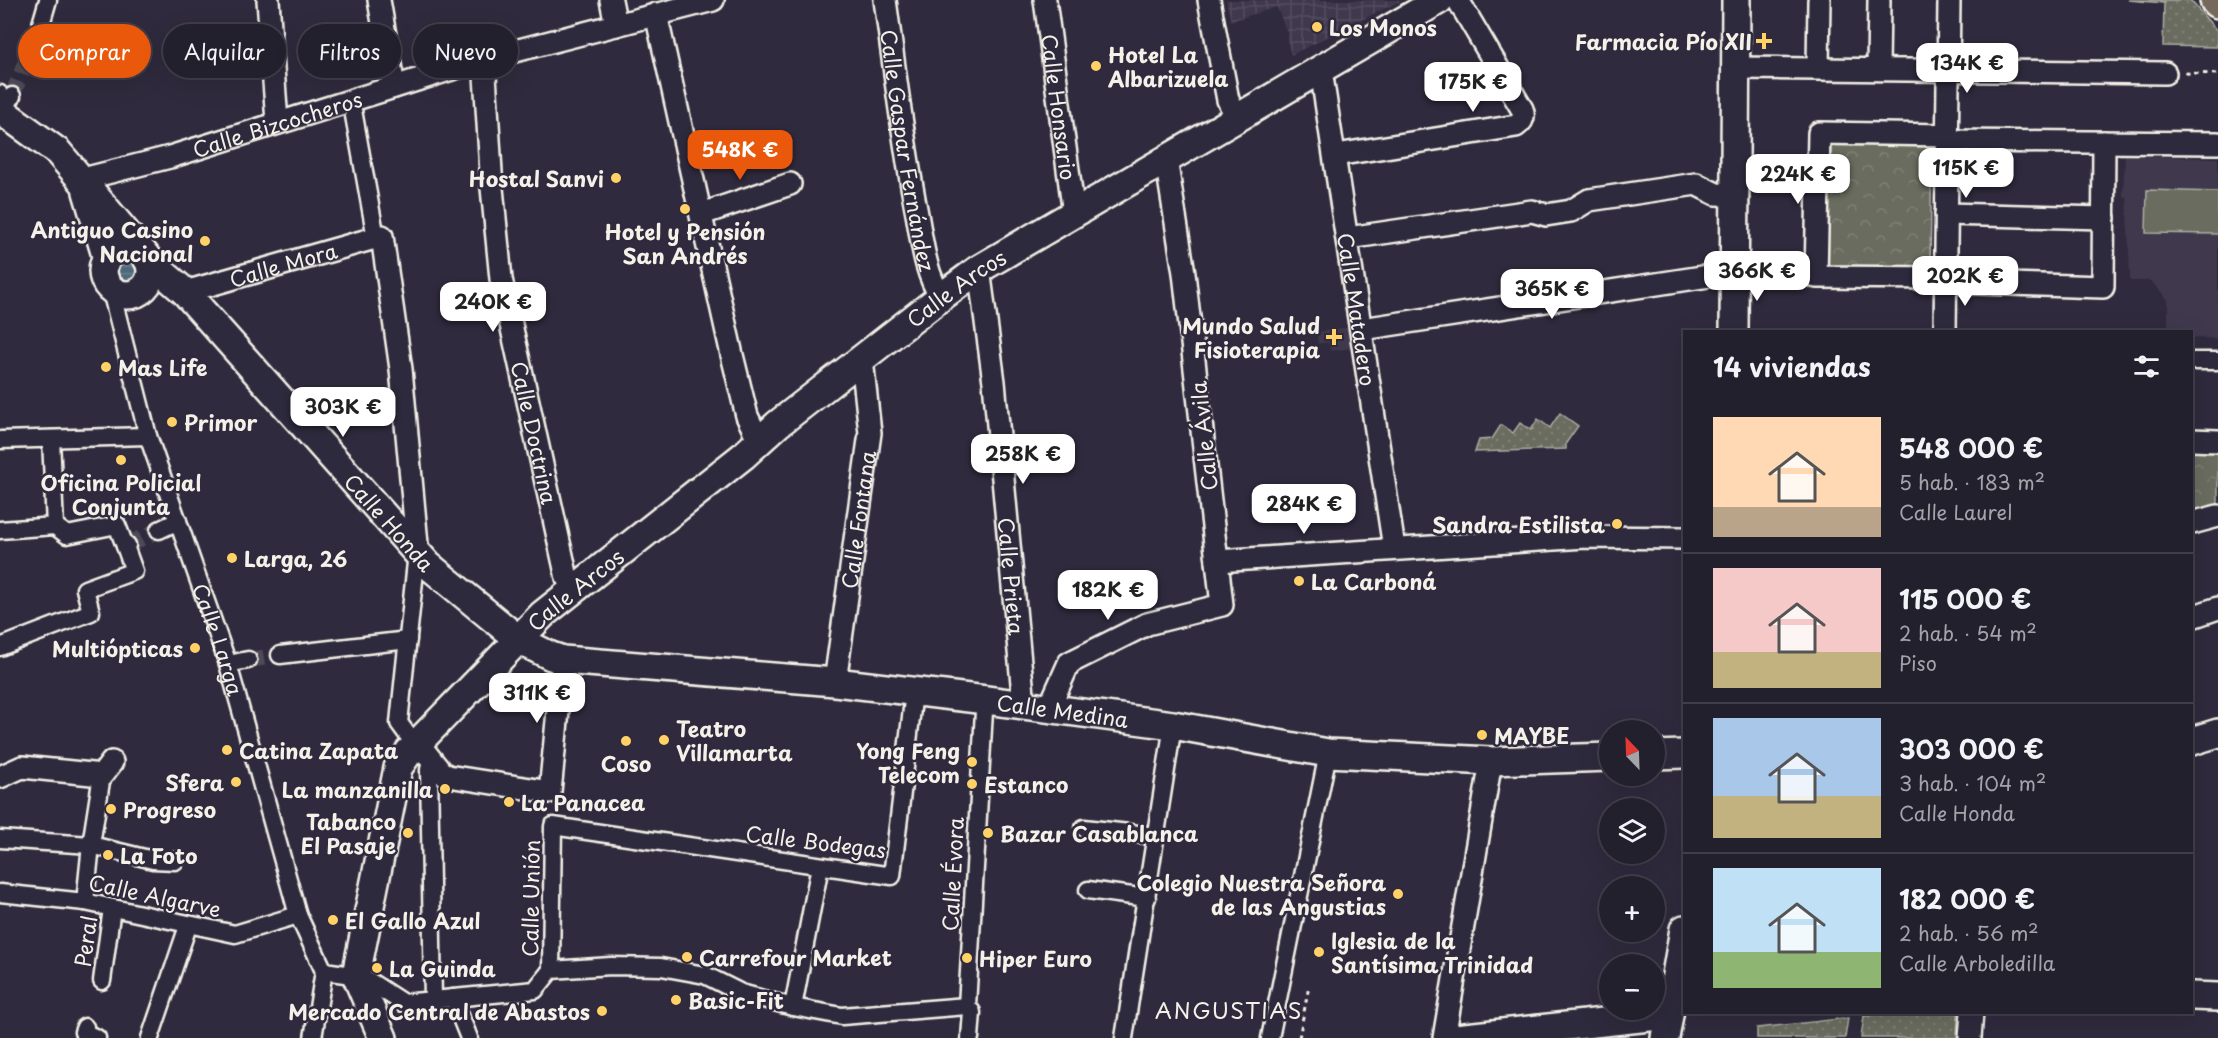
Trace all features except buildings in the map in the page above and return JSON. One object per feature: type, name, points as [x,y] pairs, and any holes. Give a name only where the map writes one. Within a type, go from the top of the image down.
[{"type":"street","points":[[41,24],[48,0]]},
{"type":"street","points":[[268,0],[277,122]]},
{"type":"street","points":[[379,0],[394,87]]},
{"type":"street","points":[[611,0],[616,24]]},
{"type":"street","name":"Calle Bizcocheros","points":[[518,49],[713,0]]},
{"type":"street","name":"Calle Gaspar Fernández","points":[[885,0],[917,217],[931,283],[941,297]]},
{"type":"street","name":"Calle Honsario","points":[[1045,0],[1074,214]]},
{"type":"street","points":[[1209,0],[1228,100],[1237,118]]},
{"type":"street","name":"Calle Arcos","points":[[355,976],[401,760],[413,739],[519,640],[543,614],[862,359],[979,269],[1439,0]]},
{"type":"street","points":[[1336,155],[1516,126],[1522,122],[1524,115],[1522,109],[1458,0]]},
{"type":"street","points":[[1734,330],[1736,0]]},
{"type":"street","points":[[1818,68],[1819,0]]},
{"type":"street","points":[[1878,69],[1879,0]]},
{"type":"street","points":[[1945,330],[1949,0]]},
{"type":"street","points":[[656,14],[747,416],[759,441]]},
{"type":"street","points":[[1736,68],[2165,73]]},
{"type":"street","name":"Calle Matadero","points":[[1321,70],[1336,155],[1394,548]]},
{"type":"street","name":"Calle Bizcocheros","points":[[83,179],[170,157],[422,78]]},
{"type":"street","name":"Calle Doctrina","points":[[485,78],[492,188],[501,279],[567,578],[574,588]]},
{"type":"street","points":[[5,99],[83,179],[146,257],[150,276],[142,289],[128,294],[110,287],[103,270],[107,259],[121,248],[129,247],[146,257]]},
{"type":"street","points":[[351,99],[379,237],[401,369],[417,558],[399,723],[441,772],[448,776],[550,792],[563,660]]},
{"type":"street","points":[[2104,142],[2103,287],[1816,277],[1819,133],[1947,132],[2104,142],[2218,143]]},
{"type":"street","name":"Calle Ávila","points":[[1036,707],[1069,663],[1147,624],[1222,605],[1184,273],[1166,159]]},
{"type":"street","points":[[83,179],[107,259]]},
{"type":"street","points":[[702,214],[790,184]]},
{"type":"street","points":[[1348,238],[1532,211],[1546,215],[1571,211],[1589,200],[1696,184],[1716,194],[1736,195]]},
{"type":"street","points":[[1946,214],[2104,218]]},
{"type":"street","name":"Calle Mora","points":[[185,292],[379,237]]},
{"type":"street","name":"Calle Honda","points":[[146,257],[185,292],[417,558],[519,640]]},
{"type":"street","name":"Calle Prieta","points":[[979,269],[1036,707]]},
{"type":"street","points":[[1362,329],[1735,272]]},
{"type":"street","name":"Calle Larga","points":[[110,287],[148,436],[228,664],[298,915],[324,971]]},
{"type":"street","name":"Calle Fontana","points":[[835,682],[870,434],[862,359]]},
{"type":"street","points":[[2193,361],[2218,362]]},
{"type":"street","points":[[0,440],[148,436]]},
{"type":"street","points":[[51,440],[55,526]]},
{"type":"street","points":[[2193,441],[2218,441]]},
{"type":"street","points":[[2193,523],[2218,516]]},
{"type":"street","points":[[159,530],[178,521]]},
{"type":"street","points":[[0,530],[55,526],[67,535],[117,525],[134,571],[85,589],[91,612],[0,647]]},
{"type":"street","points":[[1217,561],[1585,537],[1683,538]]},
{"type":"street","points":[[2193,616],[2218,608]]},
{"type":"street","points":[[280,655],[408,640]]},
{"type":"street","name":"Calle Medina","points":[[519,640],[550,657],[563,660],[835,682],[1173,725],[1328,753],[1491,761],[1599,757]]},
{"type":"street","points":[[228,664],[248,660]]},
{"type":"street","name":"Calle Bodegas","points":[[553,826],[892,876],[914,692]]},
{"type":"street","name":"Calle Évora","points":[[970,1038],[972,1012],[967,1005],[984,711]]},
{"type":"street","points":[[1124,1038],[1173,725]]},
{"type":"street","points":[[1270,1038],[1328,753]]},
{"type":"street","points":[[1665,755],[1683,754]]},
{"type":"street","points":[[1444,1038],[1491,761]]},
{"type":"street","points":[[0,776],[22,767],[107,768],[91,845],[85,902]]},
{"type":"street","points":[[429,769],[433,1000]]},
{"type":"street","name":"Calle Unión","points":[[551,970],[553,826]]},
{"type":"street","points":[[1084,828],[1156,836]]},
{"type":"street","points":[[0,839],[91,845],[153,860],[175,861]]},
{"type":"street","points":[[793,1007],[820,866]]},
{"type":"street","points":[[1088,890],[1147,898]]},
{"type":"street","name":"Calle Algarve","points":[[0,893],[85,902],[188,926],[235,934],[298,915]]},
{"type":"street","name":"Peral","points":[[102,981],[112,908]]},
{"type":"street","points":[[150,1038],[188,926]]},
{"type":"street","points":[[1667,1026],[1683,957]]},
{"type":"street","points":[[313,1038],[324,971],[355,976],[403,1003],[534,990],[551,970],[611,966],[661,967],[705,975],[741,993],[793,1007],[842,1016],[967,1005]]},
{"type":"street","points":[[355,976],[383,1038]]},
{"type":"street","points":[[1667,1026],[1683,989]]},
{"type":"street","points":[[2193,996],[2218,997]]},
{"type":"street","points":[[453,998],[469,1038]]},
{"type":"street","points":[[1970,1038],[1972,1014]]},
{"type":"street","points":[[1456,1038],[1667,1026]]},
{"type":"path","points":[[2165,73],[2218,74]]},
{"type":"path","points":[[1299,1038],[1309,986]]},
{"type":"shaded area","name":"Los Monos","points":[[1226,0],[1402,0],[1291,55],[1286,37],[1288,36],[1277,7],[1231,21]]},
{"type":"shaded area","points":[[2125,156],[2218,158],[2218,339],[2193,338],[2193,330],[2168,330],[2168,300],[2151,281],[2130,281],[2127,197],[2123,196]]},
{"type":"shaded area","name":"Mundo Salud Fisioterapia","points":[[1350,327],[1353,348],[1330,351],[1328,342],[1318,344],[1316,332]]},
{"type":"green space","points":[[2128,0],[2190,0],[2218,32],[2217,47],[2163,46],[2164,3]]},
{"type":"green space","points":[[1830,141],[1932,142],[1930,270],[1827,267],[1826,149]]},
{"type":"green space","points":[[2147,190],[2218,192],[2218,234],[2146,233]]},
{"type":"green space","points":[[1560,413],[1578,426],[1566,443],[1566,449],[1475,452],[1479,440],[1492,439],[1501,425],[1513,433],[1520,423],[1531,430],[1538,419],[1550,428]]},
{"type":"green space","points":[[2193,447],[2218,448],[2218,504],[2193,511]]},
{"type":"green space","points":[[1958,1014],[1957,1038],[1861,1038],[1864,1016]]},
{"type":"green space","points":[[1848,1018],[1845,1038],[1757,1038],[1757,1028]]},
{"type":"water","points":[[127,258],[136,262],[140,271],[136,280],[127,284],[118,280],[114,271],[118,262]]},
{"type":"tunnel","points":[[12,96],[19,78]]},
{"type":"tunnel","points":[[127,545],[159,530]]},
{"type":"tunnel","points":[[248,660],[280,655]]},
{"type":"place","name":"Los Monos","points":[[1317,27]]},
{"type":"place","name":"Farmacia Pío XII","points":[[1764,41]]},
{"type":"place","name":"Hotel La Albarizuela","points":[[1096,66]]},
{"type":"place","name":"Hostal Sanvi","points":[[616,178]]},
{"type":"place","name":"Hotel y Pensión San Andrés","points":[[685,209]]},
{"type":"place","name":"Antiguo Casino Nacional","points":[[205,241]]},
{"type":"place","name":"Mundo Salud Fisioterapia","points":[[1334,337]]},
{"type":"place","name":"Mas Life","points":[[106,367]]},
{"type":"place","name":"Primor","points":[[172,422]]},
{"type":"place","name":"Oficina Policial Conjunta","points":[[121,460]]},
{"type":"place","name":"Sandra Estilista","points":[[1617,524]]},
{"type":"place","name":"Larga, 26","points":[[232,558]]},
{"type":"place","name":"La Carboná","points":[[1299,581]]},
{"type":"place","name":"Multiópticas","points":[[195,648]]},
{"type":"place","name":"MAYBE","points":[[1482,735]]},
{"type":"place","name":"Teatro Villamarta","points":[[664,740]]},
{"type":"place","name":"Coso","points":[[626,741]]},
{"type":"place","name":"Catina Zapata","points":[[227,750]]},
{"type":"place","name":"Yong Feng Telecom","points":[[972,762]]},
{"type":"place","name":"Sfera","points":[[236,782]]},
{"type":"place","name":"Estanco","points":[[972,784]]},
{"type":"place","name":"La manzanilla","points":[[445,789]]},
{"type":"place","name":"La Panacea","points":[[509,802]]},
{"type":"place","name":"Progreso","points":[[111,809]]},
{"type":"place","name":"Tabanco El Pasaje","points":[[408,833]]},
{"type":"place","name":"Bazar Casablanca","points":[[988,833]]},
{"type":"place","name":"La Foto","points":[[108,855]]},
{"type":"place","name":"Colegio Nuestra Señora de las Angustias","points":[[1398,894]]},
{"type":"place","name":"El Gallo Azul","points":[[333,920]]},
{"type":"place","name":"Iglesia de la Santísima Trinidad","points":[[1319,952]]},
{"type":"place","name":"Carrefour Market","points":[[687,957]]},
{"type":"place","name":"Hiper Euro","points":[[967,958]]},
{"type":"place","name":"La Guinda","points":[[377,968]]},
{"type":"place","name":"Basic-Fit","points":[[676,1000]]},
{"type":"place","name":"Mercado Central de Abastos","points":[[602,1011]]},
{"type":"district","name":"ANGUSTIAS","points":[[1229,1009]]}]
